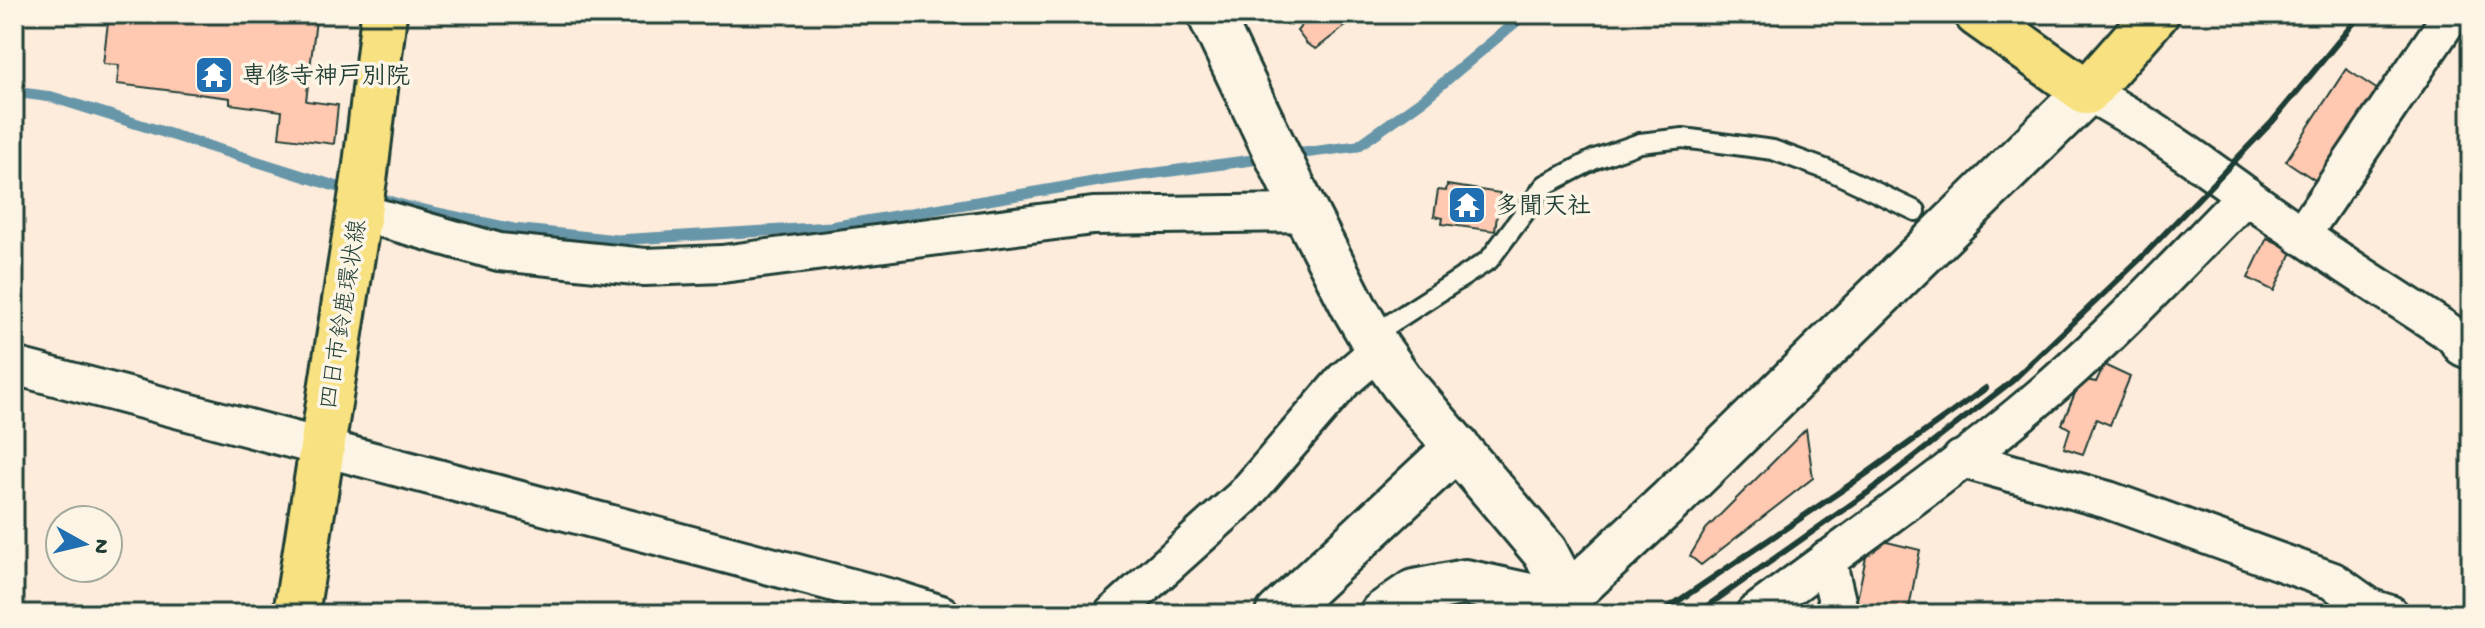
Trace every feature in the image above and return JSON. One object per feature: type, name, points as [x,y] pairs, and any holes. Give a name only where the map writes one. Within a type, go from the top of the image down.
[{"type":"main road","name":"四日市鈴鹿環状線","points":[[296,614],[361,199],[384,14]]},
{"type":"main road","points":[[1977,14],[2087,92],[2156,14]]},
{"type":"street","points":[[1210,14],[1301,204],[1375,343],[1403,384],[1545,552],[1570,605]]},
{"type":"street","points":[[2301,236],[2456,27]]},
{"type":"street","points":[[1570,605],[1671,500],[2087,92],[2129,114],[2301,236],[2453,335],[2462,347],[2471,351]]},
{"type":"street","points":[[1754,614],[1961,459],[2053,385],[2107,336],[2246,195]]},
{"type":"street","points":[[361,199],[380,218],[499,252],[645,267],[722,264],[1093,216],[1301,204]]},
{"type":"street","points":[[1113,614],[1244,496],[1375,343]]},
{"type":"street","points":[[14,366],[895,599],[941,614]]},
{"type":"street","points":[[1278,614],[1457,447]]},
{"type":"street","points":[[1961,459],[2108,500],[2333,581],[2371,608],[2390,614]]},
{"type":"street","points":[[1827,559],[1840,614]]},
{"type":"street","points":[[1382,614],[1414,592],[1465,582],[1570,605]]},
{"type":"lane","points":[[1375,343],[1489,260],[1545,185],[1595,159],[1640,143],[1683,138],[1773,150],[1833,172],[1916,211]]},
{"type":"building","name":"専修寺神戸別院","points":[[109,14],[308,14],[307,19],[316,20],[306,101],[338,105],[334,144],[279,137],[282,111],[230,104],[230,98],[117,84],[119,65],[103,64]]},
{"type":"building","points":[[1307,14],[1361,14],[1316,49],[1307,44],[1297,31],[1302,25],[1298,21]]},
{"type":"building","points":[[2346,69],[2384,94],[2324,186],[2286,161]]},
{"type":"building","name":"多聞天社","points":[[1447,185],[1500,193],[1495,231],[1442,224],[1443,218],[1434,216],[1438,190],[1446,191]]},
{"type":"building","points":[[2267,238],[2293,250],[2274,291],[2248,278]]},
{"type":"building","points":[[2104,365],[2130,377],[2110,425],[2096,419],[2083,454],[2064,448],[2070,429],[2062,424],[2081,379],[2096,382]]},
{"type":"building","points":[[1806,429],[1813,478],[1701,565],[1690,556],[1706,529]]},
{"type":"building","points":[[1870,538],[1920,550],[1908,614],[1854,614]]},
{"type":"waterway","points":[[1288,155],[1358,146],[1424,99],[1525,14]]},
{"type":"waterway","points":[[14,92],[52,97],[354,192]]},
{"type":"waterway","points":[[371,196],[514,229],[617,240],[831,227],[1105,180],[1267,158]]},
{"type":"railway","points":[[1696,614],[1870,491],[2011,382],[2143,256],[2272,122],[2361,14]]},
{"type":"railway","points":[[1659,614],[1863,476],[1986,388]]},
{"type":"place","name":"専修寺神戸別院","points":[[214,75]]},
{"type":"place","name":"多聞天社","points":[[1467,205]]}]
